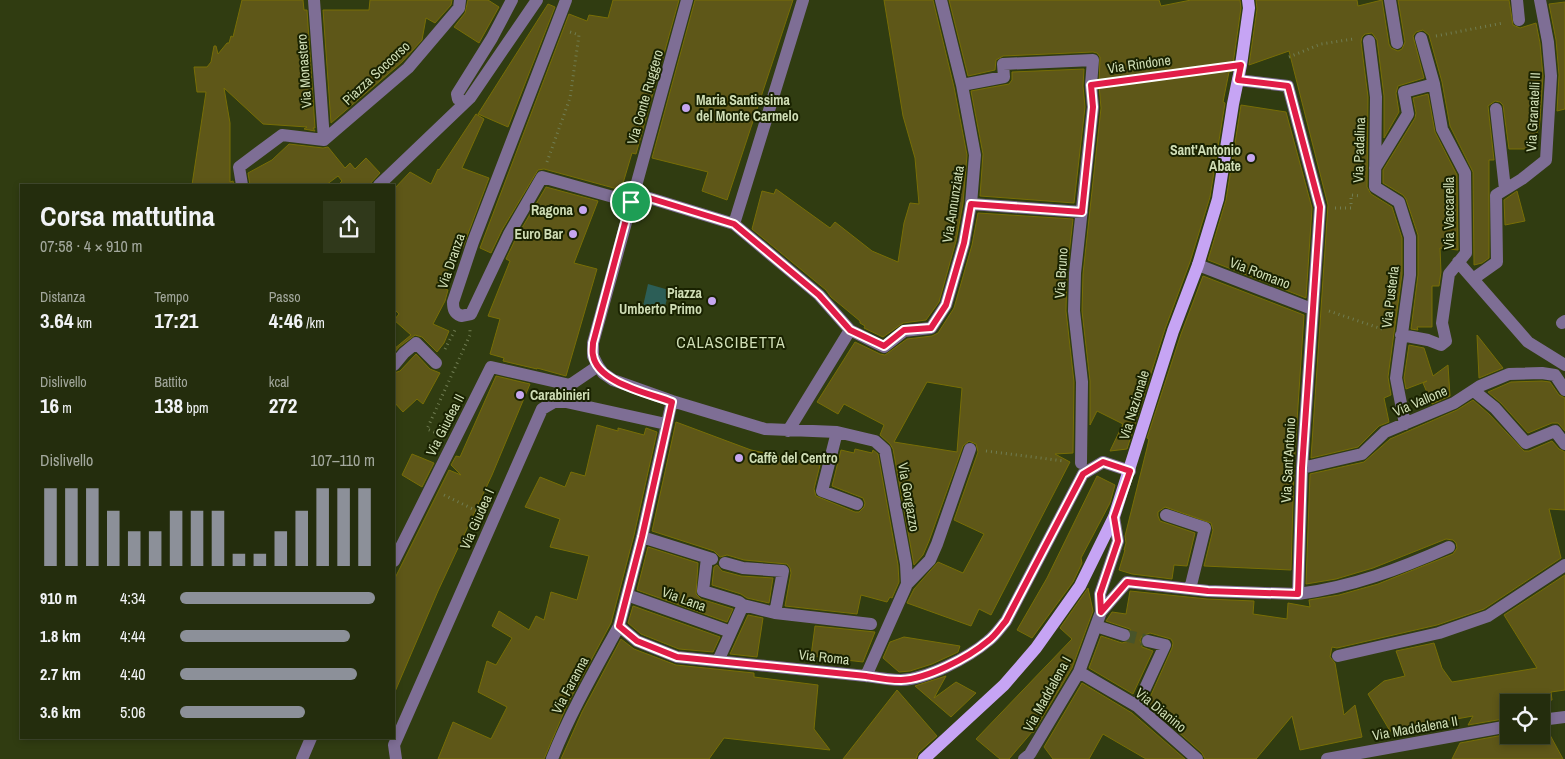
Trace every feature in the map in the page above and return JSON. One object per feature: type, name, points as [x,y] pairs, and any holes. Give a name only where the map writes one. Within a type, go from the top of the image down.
[{"type":"main road","name":"Via Nazionale","points":[[924,759],[1004,685],[1036,648],[1080,586],[1114,517],[1173,331],[1198,265],[1218,199],[1241,65],[1249,8],[1248,0]]},
{"type":"street","name":"Via Monastero","points":[[314,0],[324,140]]},
{"type":"street","name":"Piazza Soccorso","points":[[324,140],[408,68],[459,8],[460,0]]},
{"type":"street","points":[[465,102],[458,99],[457,94],[492,38],[512,0]]},
{"type":"street","points":[[380,184],[465,102],[537,0]]},
{"type":"street","name":"Via Dranza","points":[[466,315],[456,314],[453,309],[453,302],[473,242],[566,0]]},
{"type":"street","name":"Via Conte Ruggero","points":[[598,366],[593,356],[593,343],[687,0]]},
{"type":"street","points":[[735,221],[803,0]]},
{"type":"street","name":"Via Annunziata","points":[[854,332],[884,346],[904,330],[931,328],[946,305],[964,243],[971,204],[975,155],[962,85],[941,0]]},
{"type":"street","points":[[1390,0],[1398,43]]},
{"type":"street","points":[[1517,0],[1519,20]]},
{"type":"street","name":"Via Granatelli II","points":[[1505,189],[1546,160],[1552,76],[1540,0]]},
{"type":"street","name":"Via Vaccarella","points":[[1401,335],[1428,340],[1441,345],[1446,341],[1442,323],[1449,274],[1466,253],[1465,173],[1442,129],[1434,84],[1421,38]]},
{"type":"street","name":"Via Padalina","points":[[1369,41],[1376,97],[1375,187]]},
{"type":"street","name":"Via Rindone","points":[[962,85],[1004,77],[1003,64],[1094,60],[1091,85]]},
{"type":"street","name":"Via Sant'Antonio","points":[[1238,80],[1288,86],[1320,207],[1302,468],[1298,594]]},
{"type":"street","points":[[1375,168],[1408,114],[1404,92],[1434,84]]},
{"type":"street","name":"Via Bruno","points":[[1081,463],[1082,382],[1074,311],[1075,273],[1093,107],[1091,85]]},
{"type":"street","points":[[1473,279],[1497,262],[1496,195],[1505,189],[1496,109]]},
{"type":"street","points":[[242,184],[239,167],[282,135],[324,140]]},
{"type":"street","points":[[466,315],[542,177],[735,221],[757,244],[819,295],[854,332],[788,431]]},
{"type":"street","name":"Via Pusterla","points":[[1375,187],[1399,202],[1410,237],[1410,275],[1396,378],[1405,424]]},
{"type":"street","points":[[971,204],[1082,212]]},
{"type":"street","points":[[1458,262],[1528,342],[1565,366]]},
{"type":"street","name":"Via Romano","points":[[1198,265],[1312,307]]},
{"type":"street","points":[[395,364],[416,344],[436,363]]},
{"type":"street","name":"Via Giudea II","points":[[395,559],[491,368],[570,385],[598,366]]},
{"type":"street","name":"Via Gorgazzo","points":[[598,366],[603,373],[613,380],[672,402],[765,430],[837,432],[875,441],[885,450],[906,564],[907,584]]},
{"type":"street","name":"Via Vallone","points":[[1302,468],[1362,454],[1385,432],[1454,403],[1480,386],[1510,374],[1542,373],[1555,375],[1565,390]]},
{"type":"street","points":[[1474,391],[1495,408],[1526,443],[1555,431],[1565,444]]},
{"type":"street","name":"Via Giudea I","points":[[388,759],[542,409],[554,402],[566,402],[666,424]]},
{"type":"street","points":[[619,626],[642,537],[672,402]]},
{"type":"street","points":[[837,432],[822,491],[857,504]]},
{"type":"street","name":"Via Gorgazzo","points":[[866,676],[907,584],[930,560],[934,552],[970,449]]},
{"type":"street","name":"Via Roma","points":[[619,626],[637,641],[677,657],[866,676],[888,680],[903,680],[934,672],[964,658],[989,641],[1006,621],[1083,474],[1103,462],[1130,471]]},
{"type":"street","points":[[1166,515],[1205,528],[1190,589]]},
{"type":"street","points":[[1101,612],[1100,594],[1118,541],[1114,517]]},
{"type":"street","points":[[642,537],[710,558],[703,591],[739,602],[742,605],[775,613],[871,624]]},
{"type":"street","points":[[1101,612],[1127,582],[1260,594],[1298,594],[1357,583],[1411,564],[1449,546]]},
{"type":"street","points":[[725,563],[743,568],[783,571],[775,613]]},
{"type":"street","points":[[1338,656],[1439,633],[1488,616],[1565,565]]},
{"type":"street","name":"Via Lana","points":[[627,595],[731,632]]},
{"type":"street","points":[[718,661],[742,605]]},
{"type":"street","name":"Via Maddalena I","points":[[1029,757],[1079,672],[1101,612]]},
{"type":"street","name":"Via Faranna","points":[[552,759],[573,710],[619,626]]},
{"type":"street","points":[[1096,626],[1124,635]]},
{"type":"street","points":[[1137,706],[1165,645],[1148,641]]},
{"type":"street","name":"Via Dianino","points":[[1079,672],[1137,706],[1197,759]]},
{"type":"street","points":[[1550,719],[1565,717]]},
{"type":"street","name":"Via Maddalena II","points":[[1327,759],[1500,728]]},
{"type":"street","points":[[302,759],[311,739]]},
{"type":"street","points":[[394,745],[396,759]]},
{"type":"path","points":[[542,177],[570,98],[579,35],[556,28]]},
{"type":"path","name":"Via Rindone","points":[[1091,85],[1241,65]]},
{"type":"path","name":"Via Padalina","points":[[1320,207],[1351,208],[1351,195],[1366,197],[1375,187]]},
{"type":"path","points":[[1312,307],[1401,335]]},
{"type":"path","points":[[436,363],[466,315]]},
{"type":"path","points":[[443,436],[427,429],[470,335],[466,315]]},
{"type":"path","points":[[970,449],[1081,463]]},
{"type":"path","points":[[430,488],[493,519]]},
{"type":"water","points":[[648,284],[669,290],[664,311],[643,306]]},
{"type":"building","points":[[242,0],[303,0],[304,10],[307,10],[315,128],[313,128],[315,131],[304,129],[307,127],[263,124],[224,88],[230,123],[230,182],[233,181],[234,184],[192,184],[206,92],[197,92],[194,67],[207,67],[211,62],[214,46],[216,46],[218,54],[229,43],[231,36],[233,37]]},
{"type":"building","points":[[370,0],[452,0],[451,5],[435,23],[426,18],[422,40],[402,62],[331,123],[323,10],[369,10]]},
{"type":"building","points":[[468,0],[488,0],[499,7],[479,43],[454,27],[465,13]]},
{"type":"building","points":[[613,0],[679,0],[636,154],[632,153],[621,190],[544,169],[538,170],[502,230],[491,253],[480,248],[569,14],[587,21],[589,15],[608,18]]},
{"type":"building","points":[[695,0],[793,0],[727,200],[702,191],[708,172],[652,158]]},
{"type":"building","points":[[884,0],[933,0],[954,87],[967,155],[963,203],[956,241],[939,302],[926,320],[903,323],[883,337],[864,328],[865,326],[860,321],[831,297],[826,290],[752,229],[762,191],[774,194],[776,189],[830,228],[835,222],[872,251],[898,262],[904,223],[910,203],[919,204],[915,158],[903,116]]},
{"type":"building","points":[[949,0],[1159,0],[1161,6],[1191,0],[1240,0],[1241,8],[1232,71],[1229,72],[1223,102],[1225,103],[1210,197],[1127,449],[1110,451],[1123,424],[1097,411],[1090,425],[1090,381],[1082,311],[1083,274],[1101,108],[1099,85],[1100,57],[1097,53],[1093,52],[1003,56],[996,60],[995,70],[968,76]]},
{"type":"building","points":[[1256,0],[1357,0],[1358,6],[1382,0],[1389,44],[1391,48],[1398,51],[1402,49],[1405,42],[1398,0],[1509,0],[1513,25],[1520,28],[1536,23],[1540,43],[1543,76],[1540,120],[1539,128],[1530,149],[1509,149],[1503,105],[1495,101],[1488,106],[1494,160],[1489,160],[1489,258],[1482,263],[1474,265],[1473,172],[1450,126],[1442,82],[1429,35],[1423,30],[1416,32],[1413,36],[1424,78],[1398,86],[1396,93],[1399,112],[1384,138],[1384,96],[1377,40],[1372,33],[1365,34],[1362,37],[1368,97],[1367,187],[1371,194],[1392,207],[1402,238],[1402,274],[1388,377],[1391,395],[1384,398],[1389,422],[1379,426],[1358,447],[1311,458],[1328,205],[1289,51],[1249,65],[1257,9]]},
{"type":"building","points":[[1565,2],[1565,109],[1557,111],[1559,75],[1556,40],[1549,4]]},
{"type":"building","points":[[548,4],[555,7],[508,127],[478,114]]},
{"type":"building","points":[[1084,69],[1085,107],[1074,203],[980,196],[983,154],[971,91],[1009,84],[1012,80],[1012,72]]},
{"type":"building","points":[[1428,94],[1435,132],[1457,175],[1458,250],[1440,248],[1441,272],[1439,286],[1432,286],[1432,327],[1417,327],[1418,330],[1411,329],[1418,275],[1418,235],[1406,199],[1403,195],[1383,183],[1383,170],[1415,118],[1413,98]]},
{"type":"building","points":[[1241,105],[1286,112],[1312,208],[1306,298],[1208,260],[1226,200]]},
{"type":"building","points":[[476,114],[484,119],[462,168],[489,178],[463,247],[437,285],[448,290],[445,301],[433,324],[449,331],[444,343],[437,352],[422,337],[415,335],[395,352],[395,348],[411,335],[395,321],[399,314],[395,310],[395,188],[410,172],[431,184]]},
{"type":"building","points":[[289,144],[328,147],[345,168],[350,163],[355,169],[366,158],[380,173],[370,184],[339,184],[342,181],[338,176],[327,184],[250,184],[248,173],[272,160]]},
{"type":"building","points":[[546,187],[598,201],[574,263],[597,269],[566,376],[503,361],[504,358],[490,354],[500,319],[488,316],[510,261],[506,259]]},
{"type":"building","points":[[1517,191],[1525,221],[1505,225],[1504,200]]},
{"type":"building","points":[[978,213],[1073,219],[1067,272],[1066,311],[1074,382],[1073,453],[1055,454],[1070,462],[991,615],[979,609],[971,626],[907,603],[914,589],[938,562],[963,573],[984,534],[954,520],[978,452],[976,444],[969,441],[963,446],[929,541],[923,555],[914,565],[893,449],[880,435],[884,425],[844,404],[838,414],[817,402],[855,342],[885,355],[907,339],[932,336],[938,333],[954,308],[972,245]],"holes":[[[927,382],[962,388],[957,452],[894,442]]]},
{"type":"building","points":[[1203,276],[1304,315],[1294,467],[1291,570],[1204,566],[1213,530],[1211,523],[1165,507],[1158,512],[1160,521],[1195,533],[1187,566],[1174,565],[1172,579],[1132,574],[1119,570],[1125,550],[1125,536],[1149,439],[1147,438],[1181,334]]},
{"type":"building","points":[[1477,335],[1503,368],[1479,378]]},
{"type":"building","points":[[1409,345],[1424,348],[1433,376],[1448,365],[1450,396],[1432,404],[1423,383],[1427,381],[1406,389],[1404,378]]},
{"type":"building","points":[[416,354],[430,369],[440,373],[423,404],[417,399],[403,412],[395,403],[395,373],[400,371]]},
{"type":"building","points":[[496,376],[530,384],[492,475],[438,591],[395,692],[395,578],[449,470],[461,475],[451,465],[456,456],[460,457]]},
{"type":"building","points":[[1511,382],[1550,382],[1559,395],[1565,398],[1565,431],[1558,423],[1552,423],[1528,433],[1501,403],[1488,392]]},
{"type":"building","points":[[1473,400],[1524,451],[1529,451],[1552,441],[1559,449],[1565,452],[1565,510],[1549,509],[1561,558],[1484,609],[1437,625],[1337,648],[1332,647],[1330,657],[1335,663],[1344,715],[1355,705],[1362,737],[1300,750],[1292,716],[1256,759],[1205,759],[1202,753],[1147,704],[1172,648],[1173,643],[1171,639],[1150,633],[1142,636],[1140,640],[1142,647],[1153,651],[1133,694],[1089,668],[1101,636],[1122,643],[1132,638],[1130,629],[1106,621],[1112,612],[1126,614],[1130,591],[1207,599],[1254,601],[1253,614],[1287,619],[1288,603],[1310,607],[1309,600],[1339,595],[1378,584],[1453,554],[1457,548],[1456,543],[1453,540],[1446,539],[1373,568],[1336,579],[1306,584],[1310,474],[1364,462],[1390,439],[1457,410]]},
{"type":"building","points":[[676,422],[751,450],[820,465],[814,489],[816,496],[855,512],[859,512],[864,507],[863,498],[832,486],[841,450],[854,453],[855,449],[872,453],[873,450],[878,454],[898,565],[899,582],[892,598],[890,597],[887,602],[861,595],[857,614],[785,606],[791,573],[787,564],[744,560],[727,555],[720,557],[714,551],[652,531]]},
{"type":"building","points":[[597,425],[644,435],[646,428],[657,432],[634,535],[611,623],[567,705],[544,759],[438,759],[453,722],[491,739],[507,707],[478,692],[487,661],[496,665],[512,638],[492,626],[499,611],[529,630],[536,616],[544,620],[551,592],[577,600],[589,556],[550,547],[560,519],[525,507],[540,477],[565,487],[571,472],[585,476]]},
{"type":"building","points":[[412,454],[434,463],[422,487],[402,475]]},
{"type":"building","points":[[1097,476],[1115,485],[1110,503],[1081,558],[1082,563],[1073,582],[1032,638],[1017,630],[1047,578]]},
{"type":"building","points":[[648,547],[698,563],[696,594],[701,599],[733,609],[727,622],[637,590]]},
{"type":"building","points":[[717,565],[722,571],[741,576],[773,578],[769,603],[747,598],[741,594],[712,585],[714,567]]},
{"type":"building","points":[[1565,575],[1565,690],[1551,692],[1552,700],[1550,700],[1550,694],[1500,694],[1500,720],[1468,725],[1473,716],[1390,731],[1368,694],[1384,681],[1405,676],[1396,651],[1434,643],[1442,668],[1452,682],[1537,668],[1504,615]]},
{"type":"building","points":[[1088,588],[1093,611],[1072,668],[1033,733],[1009,759],[1000,759],[976,739],[1072,639],[1060,628]]},
{"type":"building","points":[[633,606],[720,637],[713,652],[679,649],[641,634],[628,623]]},
{"type":"building","points":[[748,615],[763,618],[757,657],[730,654]]},
{"type":"building","points":[[815,626],[875,632],[863,662],[811,656]]},
{"type":"building","points":[[904,637],[960,646],[958,652],[932,664],[910,671],[899,672],[883,658],[890,642]]},
{"type":"building","points":[[621,639],[634,649],[676,665],[754,673],[754,677],[818,685],[814,729],[830,750],[724,738],[709,759],[561,759],[582,712]]},
{"type":"building","points":[[946,676],[934,698],[956,682],[976,693],[951,717],[915,686]]},
{"type":"building","points":[[1082,683],[1132,713],[1185,759],[1146,759],[1103,734],[1089,759],[1053,759],[1044,747]]},
{"type":"building","points":[[897,690],[937,736],[918,753],[916,759],[843,759]]},
{"type":"building","points":[[1550,735],[1563,759],[1452,759],[1460,743],[1500,736],[1500,744],[1550,744]]},
{"type":"tunnel","points":[[1124,635],[1148,641]]},
{"type":"place","name":"Maria Santissima del Monte Carmelo","points":[[686,108]]},
{"type":"place","name":"Sant'Antonio Abate","points":[[1251,158]]},
{"type":"place","name":"Ragona","points":[[583,210]]},
{"type":"place","name":"Euro Bar","points":[[573,234]]},
{"type":"place","name":"Piazza Umberto Primo","points":[[712,301]]},
{"type":"place","name":"Carabinieri","points":[[520,395]]},
{"type":"place","name":"Caffè del Centro","points":[[739,458]]},
{"type":"district","name":"CALASCIBETTA","points":[[731,342]]},
{"type":"route","points":[[1241,65],[1238,80],[1288,86],[1320,207],[1302,468],[1298,594],[1208,591],[1127,582],[1101,612],[1100,594],[1118,541],[1114,517],[1130,471],[1103,462],[1083,474],[1006,621],[989,641],[964,658],[934,672],[903,680],[888,680],[866,676],[677,657],[637,641],[619,626],[642,537],[672,402],[613,380],[603,373],[593,356],[593,343],[631,202],[633,193],[734,224],[819,295],[850,330],[884,346],[904,330],[931,328],[946,305],[964,243],[971,204],[1082,212],[1093,107],[1091,85],[1241,65]]}]
